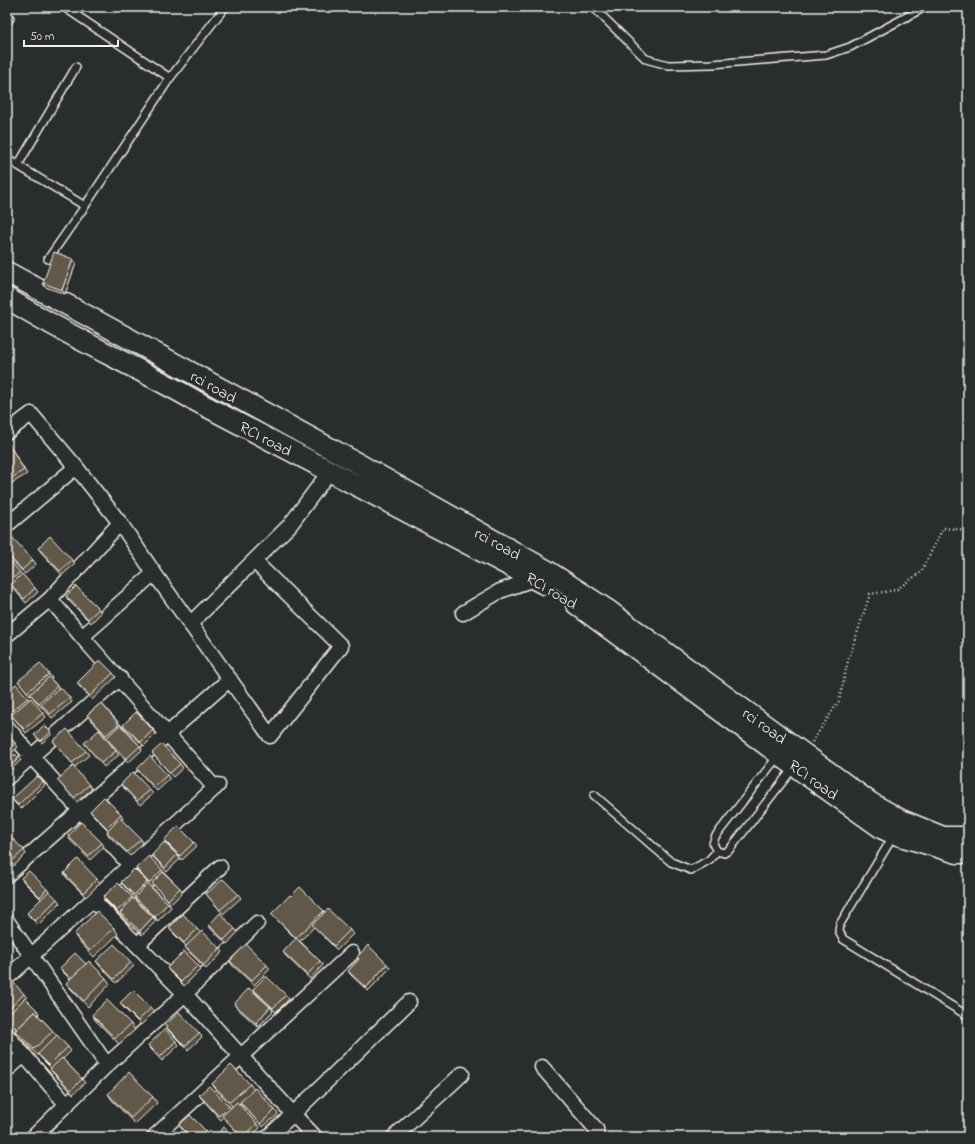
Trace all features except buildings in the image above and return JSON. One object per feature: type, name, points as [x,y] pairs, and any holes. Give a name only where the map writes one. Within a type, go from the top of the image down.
[{"type":"main road","name":"rci road","points":[[7,272],[287,425],[546,570],[609,610],[691,680]]},
{"type":"main road","name":"RCI road","points":[[7,298],[95,347],[572,600],[691,680],[883,829],[894,834],[957,853],[966,842]]},
{"type":"main road","points":[[278,444],[287,425]]},
{"type":"main road","name":"rci road","points":[[793,758],[901,820],[943,837],[966,842]]},
{"type":"street","points":[[7,432],[31,414],[76,467],[120,523],[270,736],[341,646],[254,562]]},
{"type":"street","points":[[7,525],[76,467]]},
{"type":"street","points":[[190,624],[290,525],[330,471]]},
{"type":"street","points":[[7,635],[50,599],[120,523]]},
{"type":"street","points":[[82,636],[154,573]]},
{"type":"street","points":[[463,613],[500,591],[534,579]]},
{"type":"street","points":[[7,978],[216,786],[167,733],[50,599]]},
{"type":"street","points":[[7,778],[120,678]]},
{"type":"street","points":[[7,875],[230,679]]},
{"type":"street","points":[[7,727],[31,756],[130,865]]},
{"type":"street","points":[[137,946],[220,866]]},
{"type":"street","points":[[93,900],[185,994],[315,1137]]},
{"type":"street","points":[[7,920],[107,1065]]},
{"type":"street","points":[[33,1137],[107,1065],[185,994],[257,923]]},
{"type":"street","points":[[154,1137],[352,953]]},
{"type":"street","points":[[268,1137],[409,1002]]},
{"type":"street","points":[[7,1035],[67,1104]]},
{"type":"street","points":[[7,1070],[24,1055]]},
{"type":"street","points":[[542,1067],[596,1129],[597,1137]]},
{"type":"street","points":[[394,1137],[462,1074]]},
{"type":"lane","points":[[64,7],[170,78]]},
{"type":"lane","points":[[48,259],[170,78],[225,7]]},
{"type":"lane","points":[[593,7],[646,59],[668,65],[712,64],[826,55],[850,47],[925,7]]},
{"type":"lane","points":[[18,165],[76,67]]},
{"type":"lane","points":[[7,159],[85,206]]},
{"type":"lane","points":[[793,758],[730,849],[724,853],[717,851],[713,844],[715,837],[793,758]]},
{"type":"lane","points":[[594,795],[671,862],[691,870],[709,860],[717,851]]},
{"type":"lane","points":[[894,834],[840,924],[839,931],[843,938],[968,1016]]},
{"type":"path","points":[[793,758],[839,701],[848,661],[870,594],[896,590],[921,572],[943,528],[968,530]]},
{"type":"path","points":[[968,722],[966,727],[968,737]]},
{"type":"path","points":[[966,842],[968,784]]}]
